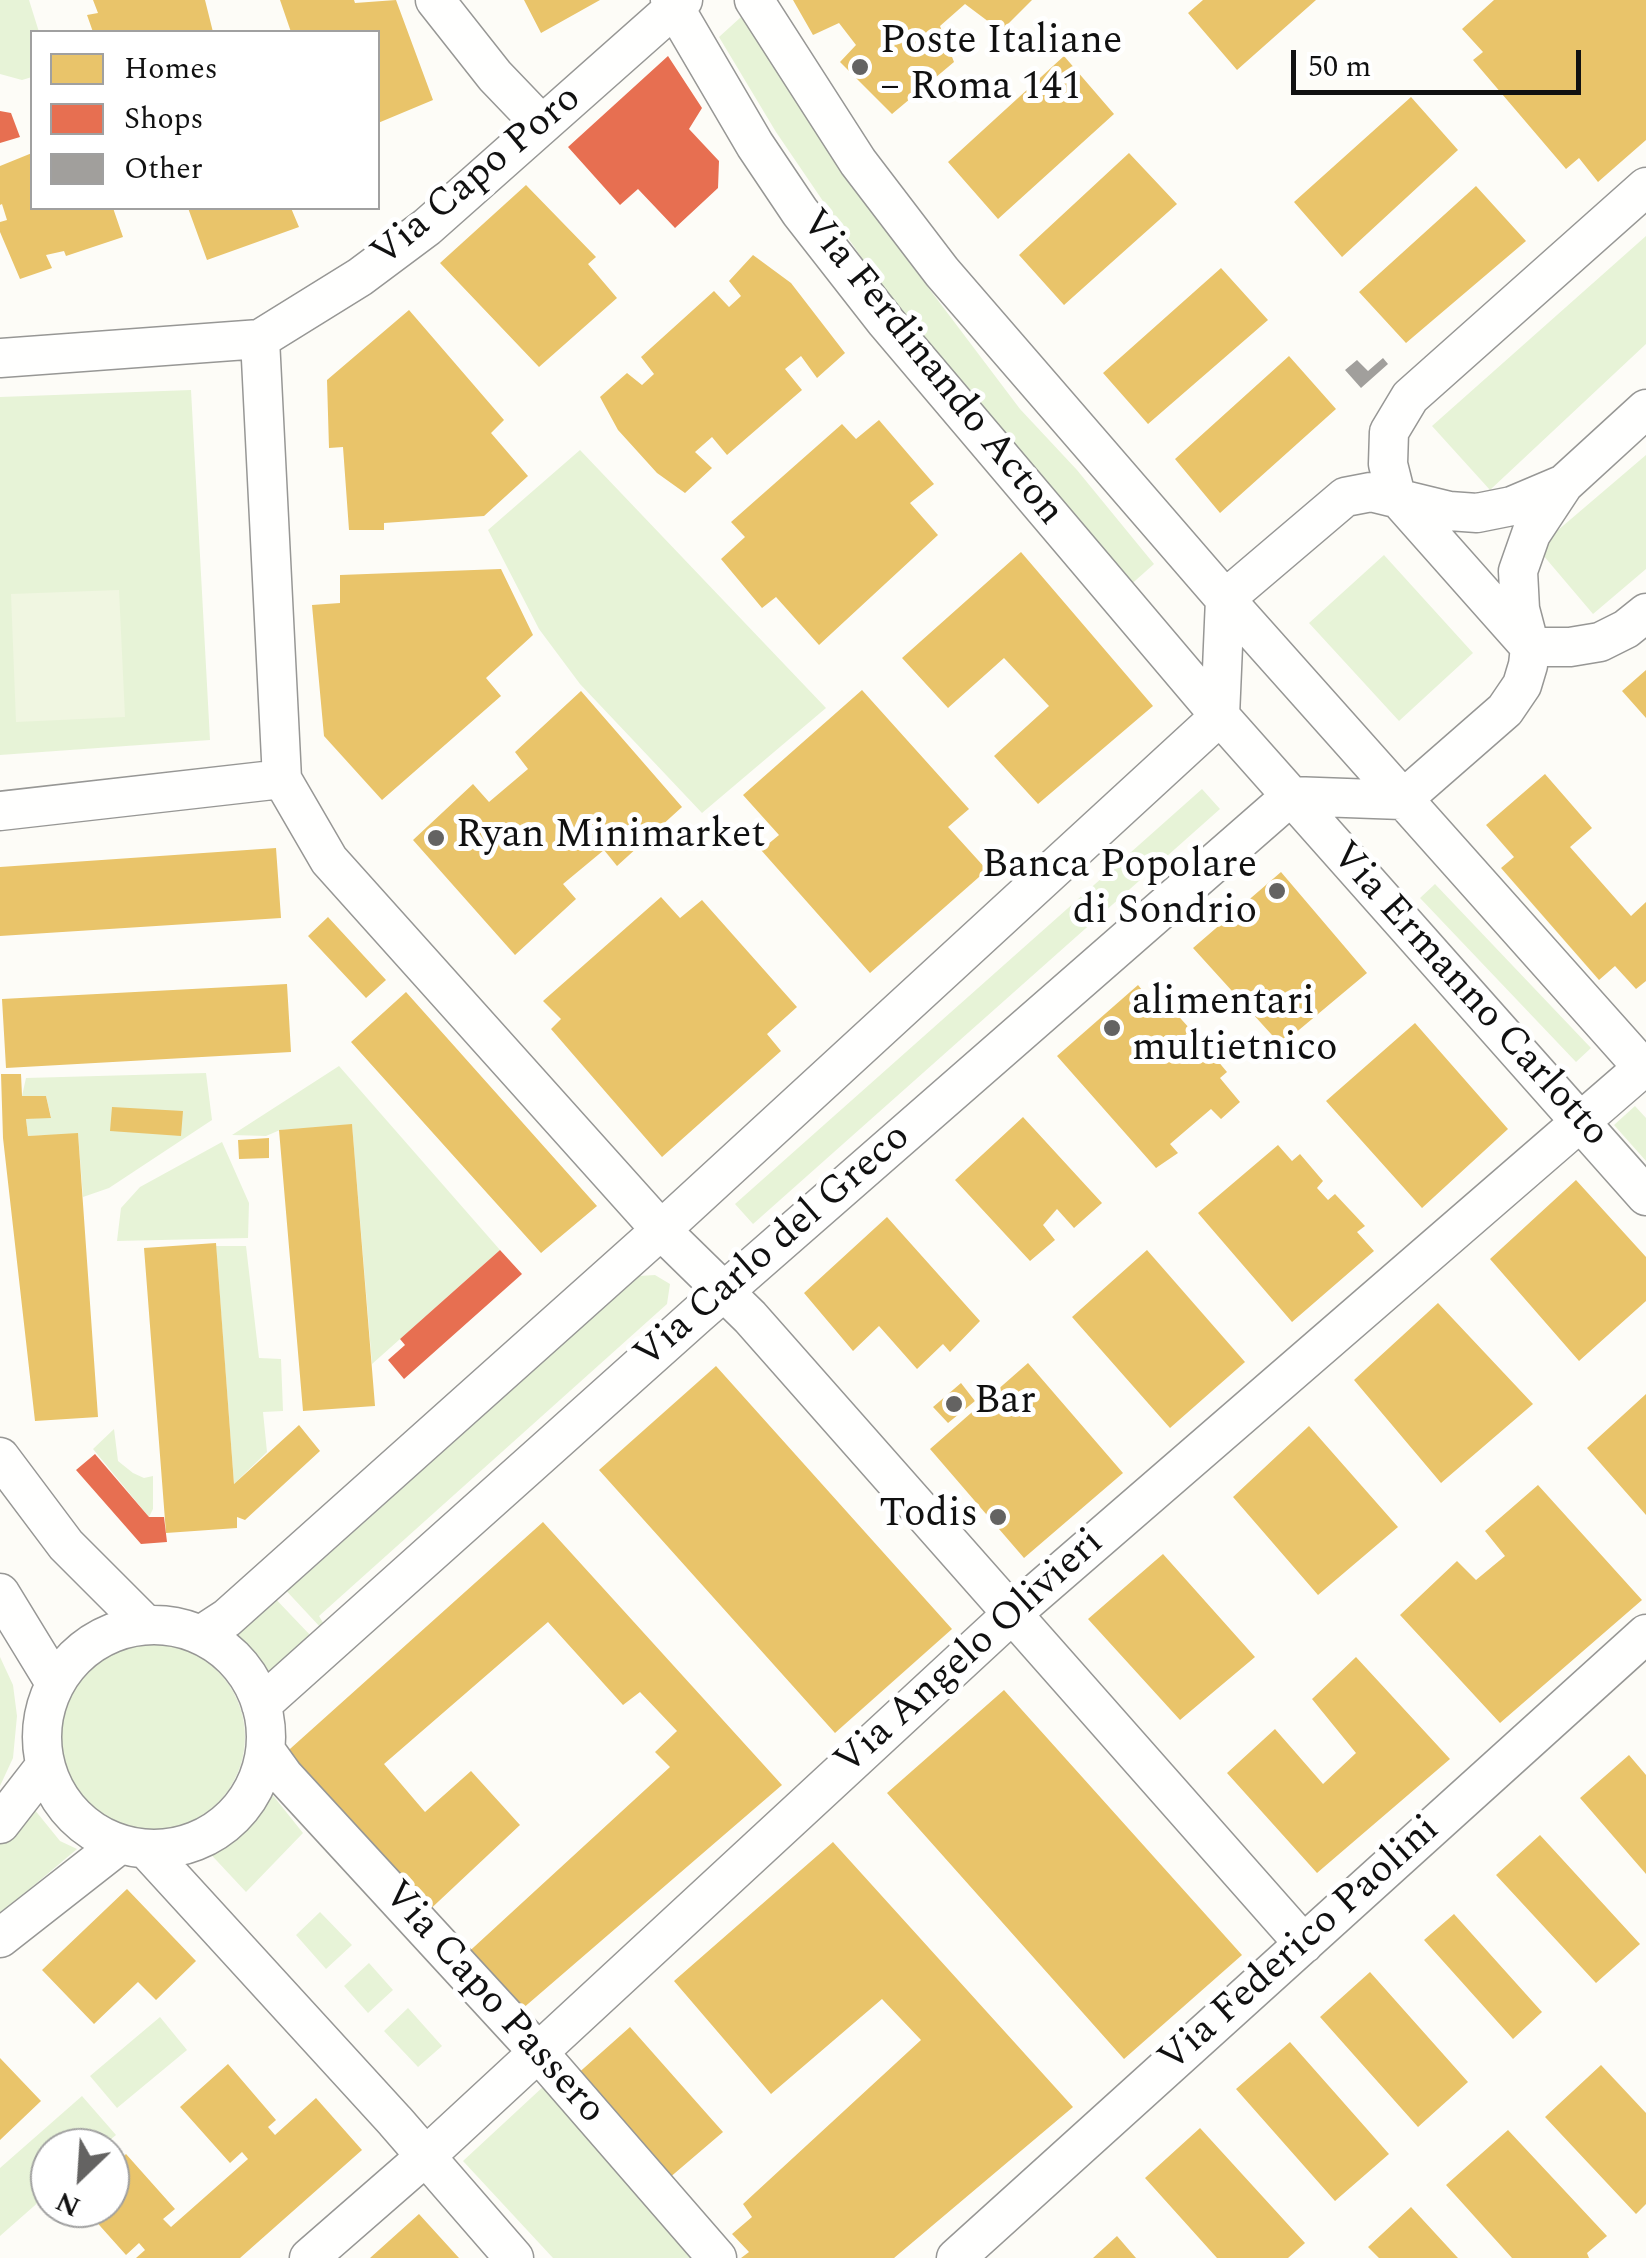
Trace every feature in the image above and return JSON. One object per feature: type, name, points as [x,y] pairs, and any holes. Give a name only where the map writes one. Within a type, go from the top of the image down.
[{"type":"street","points":[[436,0],[495,76],[542,125]]},
{"type":"street","name":"Via Ferdinando Acton","points":[[754,0],[858,162],[904,224],[1224,600],[1402,800]]},
{"type":"street","name":"Via Capo Poro","points":[[260,339],[360,276],[427,227],[676,3]]},
{"type":"street","name":"Via Ferdinando Acton","points":[[676,3],[755,145],[822,240],[886,322],[1291,796]]},
{"type":"street","points":[[1646,187],[1410,397],[1393,421],[1387,439],[1396,496],[1530,647],[1600,642],[1646,613]]},
{"type":"street","points":[[0,358],[260,339],[282,779],[329,860],[660,1230],[750,1317],[1304,1944]]},
{"type":"street","points":[[1291,796],[1402,800],[1510,704],[1526,675],[1530,647],[1520,609],[1518,572],[1531,534],[1564,484],[1646,409]]},
{"type":"street","points":[[201,1636],[242,1604],[660,1230],[1220,716],[1224,600],[1357,492],[1396,496],[1449,512],[1478,513],[1512,506],[1564,484]]},
{"type":"street","points":[[0,811],[282,779]]},
{"type":"street","name":"Via Ermanno Carlotto","points":[[1291,796],[1646,1196]]},
{"type":"street","name":"Via Carlo del Greco","points":[[261,1704],[722,1292],[1291,796]]},
{"type":"street","name":"Via Ermanno Carlotto","points":[[1402,800],[1645,1068]]},
{"type":"street","name":"Via Angelo Olivieri","points":[[309,2258],[426,2156],[1012,1614],[1645,1068]]},
{"type":"street","points":[[0,1457],[66,1545],[146,1626]]},
{"type":"street","points":[[0,1593],[55,1683]]},
{"type":"street","points":[[174,1627],[201,1636],[225,1651],[244,1671],[261,1704],[266,1751],[259,1778],[245,1803],[226,1824],[202,1839],[176,1848],[133,1847],[94,1832],[72,1815],[45,1766],[43,1724],[55,1683],[71,1661],[93,1643],[118,1631],[174,1627]]},
{"type":"street","name":"Via Federico Paolini","points":[[956,2258],[1646,1634]]},
{"type":"street","name":"Via Capo Passero","points":[[266,1751],[296,1790],[538,2052],[717,2258]]},
{"type":"street","points":[[0,1824],[45,1766]]},
{"type":"street","points":[[0,1938],[133,1847]]},
{"type":"street","points":[[133,1847],[426,2156],[514,2258]]},
{"type":"green space","points":[[0,0],[29,0],[38,30],[30,30],[30,78],[22,80],[0,74]]},
{"type":"green space","points":[[741,17],[878,221],[1020,409],[1077,470],[1154,564],[1127,588],[927,354],[776,132],[719,37]]},
{"type":"green space","points":[[1646,236],[1646,344],[1490,490],[1432,426]]},
{"type":"green space","points":[[191,390],[210,740],[0,755],[0,397]]},
{"type":"green space","points":[[580,450],[826,708],[702,813],[580,684],[539,629],[488,530]]},
{"type":"green space","points":[[1646,455],[1646,569],[1593,614],[1537,548]]},
{"type":"green space","points":[[1384,555],[1473,653],[1399,721],[1309,623]]},
{"type":"green space","points":[[119,590],[125,717],[16,722],[11,594]]},
{"type":"green space","points":[[1202,789],[1220,809],[753,1224],[735,1204]]},
{"type":"green space","points":[[1435,884],[1591,1048],[1576,1062],[1420,898]]},
{"type":"green space","points":[[339,1066],[500,1250],[372,1364],[352,1125],[280,1130],[266,1136],[232,1135]]},
{"type":"green space","points":[[206,1073],[212,1120],[109,1188],[83,1197],[78,1134],[28,1136],[26,1119],[51,1117],[46,1096],[22,1096],[26,1078]]},
{"type":"green space","points":[[1635,1106],[1646,1118],[1646,1161],[1614,1125]]},
{"type":"green space","points":[[222,1142],[249,1203],[248,1238],[117,1241],[121,1208],[140,1187]]},
{"type":"green space","points":[[216,1246],[246,1246],[259,1358],[281,1359],[283,1411],[263,1412],[267,1452],[234,1484]]},
{"type":"green space","points":[[655,1275],[670,1284],[667,1304],[319,1616],[325,1626],[321,1628],[280,1584],[284,1579],[301,1579],[639,1276]]},
{"type":"green space","points":[[114,1429],[118,1461],[144,1478],[153,1476],[153,1509],[149,1517],[93,1449]]},
{"type":"green space","points":[[269,1592],[311,1636],[263,1683],[244,1655],[218,1631]]},
{"type":"green space","points":[[152,1644],[188,1651],[218,1671],[238,1701],[245,1737],[238,1773],[218,1803],[188,1823],[152,1830],[116,1823],[86,1803],[66,1773],[59,1737],[66,1701],[86,1671],[116,1651]]},
{"type":"green space","points":[[0,1657],[13,1685],[17,1716],[13,1758],[0,1786]]},
{"type":"green space","points":[[263,1783],[303,1833],[246,1892],[203,1846],[220,1840],[251,1810]]},
{"type":"green space","points":[[30,1804],[60,1841],[77,1849],[0,1914],[0,1835]]},
{"type":"green space","points":[[320,1912],[352,1945],[326,1969],[296,1935]]},
{"type":"green space","points":[[369,1963],[393,1990],[368,2013],[344,1986]]},
{"type":"green space","points":[[408,2008],[442,2046],[418,2067],[384,2031]]},
{"type":"green space","points":[[160,2017],[187,2050],[117,2108],[90,2076]]},
{"type":"green space","points":[[545,2085],[705,2258],[553,2258],[463,2161]]},
{"type":"green space","points":[[82,2096],[110,2128],[46,2128]]},
{"type":"green space","points":[[30,2142],[30,2210],[0,2236],[0,2168]]},
{"type":"building: Homes","points":[[93,0],[205,0],[212,30],[92,30],[87,15],[98,13]]},
{"type":"building: Homes","points":[[280,0],[396,0],[433,100],[380,122],[380,30],[290,30]]},
{"type":"building: Homes","points":[[524,0],[600,0],[541,33]]},
{"type":"building: Homes","points":[[793,0],[1032,0],[1001,31],[965,4],[940,26],[954,62],[892,114],[840,62],[856,45],[839,23],[813,35]]},
{"type":"building: Homes","points":[[1203,0],[1316,0],[1237,70],[1188,13]]},
{"type":"building: Homes","points":[[1494,0],[1646,0],[1646,140],[1598,182],[1579,158],[1566,169],[1473,60],[1483,52],[1462,29]]},
{"type":"building: Homes","points":[[1064,56],[1114,114],[998,219],[948,162]]},
{"type":"building: Homes","points":[[1411,97],[1458,150],[1342,257],[1294,202]]},
{"type":"building: Homes","points":[[1129,153],[1177,204],[1064,305],[1019,255]]},
{"type":"building: Homes","points":[[30,154],[30,210],[114,210],[123,237],[66,256],[64,251],[46,255],[52,268],[20,279],[0,232],[0,222],[7,220],[0,205],[0,166]]},
{"type":"building: Homes","points":[[526,185],[596,257],[588,264],[617,298],[539,367],[440,263]]},
{"type":"building: Homes","points":[[1476,186],[1526,241],[1406,343],[1359,292]]},
{"type":"building: Homes","points":[[189,210],[292,210],[299,227],[207,260]]},
{"type":"building: Homes","points":[[753,255],[791,283],[845,353],[817,378],[801,356],[785,369],[802,390],[727,455],[712,437],[695,452],[712,468],[685,493],[657,473],[618,430],[600,397],[627,373],[642,385],[654,374],[641,357],[714,291],[729,307],[741,296],[729,281]]},
{"type":"building: Homes","points":[[1221,268],[1268,320],[1148,424],[1103,373]]},
{"type":"building: Homes","points":[[409,310],[504,420],[491,433],[528,476],[484,516],[384,523],[384,530],[349,530],[343,447],[329,448],[327,380]]},
{"type":"building: Homes","points":[[1289,356],[1336,409],[1220,513],[1175,459]]},
{"type":"building: Homes","points":[[879,420],[934,484],[910,503],[938,535],[819,645],[776,597],[762,608],[721,559],[745,537],[731,522],[842,424],[856,439]]},
{"type":"building: Homes","points":[[1021,552],[1153,706],[1038,804],[994,756],[1049,706],[1004,658],[948,708],[902,658]]},
{"type":"building: Homes","points":[[501,569],[533,635],[486,678],[501,696],[382,800],[324,736],[312,605],[340,603],[340,575]]},
{"type":"building: Homes","points":[[1646,670],[1646,718],[1622,691]]},
{"type":"building: Homes","points":[[862,690],[969,809],[948,827],[987,870],[870,973],[761,850],[779,835],[743,795]]},
{"type":"building: Homes","points":[[581,691],[682,807],[617,866],[604,850],[563,884],[576,899],[515,955],[413,840],[473,784],[489,802],[528,769],[515,752]]},
{"type":"building: Homes","points":[[1545,774],[1592,828],[1570,847],[1631,916],[1646,902],[1646,981],[1636,989],[1615,966],[1599,980],[1501,868],[1514,857],[1486,825]]},
{"type":"building: Homes","points":[[276,848],[281,918],[0,936],[0,867]]},
{"type":"building: Homes","points":[[1281,872],[1367,973],[1281,1045],[1193,948]]},
{"type":"building: Homes","points":[[661,897],[680,918],[702,900],[797,1007],[767,1034],[781,1051],[662,1157],[551,1029],[561,1019],[543,1001]]},
{"type":"building: Homes","points":[[328,917],[386,980],[366,998],[308,936]]},
{"type":"building: Homes","points":[[287,984],[291,1052],[6,1068],[2,999]]},
{"type":"building: Homes","points":[[1138,985],[1154,1005],[1163,999],[1191,1030],[1184,1036],[1192,1048],[1201,1041],[1227,1072],[1220,1078],[1240,1102],[1221,1119],[1211,1109],[1170,1144],[1178,1153],[1156,1168],[1057,1056]]},
{"type":"building: Homes","points":[[406,992],[597,1206],[541,1253],[351,1042]]},
{"type":"building: Homes","points":[[1415,1023],[1508,1129],[1422,1208],[1326,1101]]},
{"type":"building: Homes","points":[[1,1074],[21,1074],[22,1096],[46,1096],[51,1118],[26,1119],[28,1136],[78,1133],[98,1417],[35,1421],[3,1138]]},
{"type":"building: Homes","points":[[112,1107],[183,1111],[181,1136],[110,1131]]},
{"type":"building: Homes","points":[[1023,1117],[1102,1203],[1074,1228],[1057,1209],[1043,1225],[1055,1240],[1030,1261],[955,1180]]},
{"type":"building: Homes","points":[[352,1124],[375,1406],[303,1411],[279,1130]]},
{"type":"building: Homes","points":[[269,1138],[269,1158],[239,1159],[238,1140]]},
{"type":"building: Homes","points":[[1278,1145],[1292,1161],[1300,1154],[1323,1181],[1317,1188],[1328,1200],[1335,1194],[1365,1226],[1357,1232],[1374,1251],[1292,1322],[1198,1213]]},
{"type":"building: Homes","points":[[1576,1180],[1646,1257],[1646,1301],[1579,1361],[1490,1259]]},
{"type":"building: Homes","points":[[887,1217],[980,1321],[950,1352],[943,1344],[917,1369],[879,1326],[853,1351],[804,1293]]},
{"type":"building: Homes","points":[[216,1243],[234,1484],[299,1425],[320,1451],[245,1520],[237,1517],[237,1528],[166,1533],[144,1248]]},
{"type":"building: Homes","points":[[1147,1250],[1245,1362],[1170,1428],[1072,1317]]},
{"type":"building: Homes","points":[[1438,1303],[1533,1404],[1441,1483],[1354,1380]]},
{"type":"building: Homes","points":[[1028,1363],[1123,1473],[1024,1558],[930,1449]]},
{"type":"building: Homes","points":[[716,1366],[952,1629],[835,1733],[599,1470]]},
{"type":"building: Homes","name":"Bar","points":[[961,1383],[975,1401],[948,1423],[933,1407]]},
{"type":"building: Homes","points":[[1646,1394],[1646,1515],[1587,1448]]},
{"type":"building: Homes","points":[[1309,1426],[1398,1527],[1318,1595],[1233,1497]]},
{"type":"building: Homes","points":[[1538,1485],[1642,1600],[1500,1723],[1400,1615],[1457,1561],[1476,1580],[1505,1556],[1485,1531]]},
{"type":"building: Homes","points":[[543,1522],[782,1785],[514,2016],[462,1958],[670,1767],[655,1752],[677,1731],[640,1692],[623,1705],[548,1622],[384,1764],[425,1812],[471,1771],[520,1825],[423,1916],[281,1757]]},
{"type":"building: Homes","points":[[1163,1554],[1255,1657],[1180,1720],[1088,1619]]},
{"type":"building: Homes","points":[[1356,1657],[1450,1759],[1317,1873],[1227,1773],[1275,1729],[1323,1784],[1356,1753],[1312,1699]]},
{"type":"building: Homes","points":[[1004,1690],[1242,1955],[1124,2059],[887,1793]]},
{"type":"building: Homes","points":[[1629,1755],[1646,1775],[1646,1874],[1580,1798]]},
{"type":"building: Homes","points":[[1540,1835],[1640,1944],[1596,1983],[1496,1875]]},
{"type":"building: Homes","points":[[833,1842],[1073,2107],[894,2258],[741,2258],[749,2252],[732,2234],[752,2217],[743,2204],[921,2040],[882,1999],[771,2094],[674,1981]]},
{"type":"building: Homes","points":[[127,1889],[196,1961],[156,2000],[138,1982],[94,2024],[42,1970]]},
{"type":"building: Homes","points":[[1454,1914],[1542,2012],[1513,2039],[1424,1940]]},
{"type":"building: Homes","points":[[1370,1972],[1468,2082],[1418,2127],[1320,2017]]},
{"type":"building: Homes","points":[[630,2027],[723,2132],[668,2179],[575,2076]]},
{"type":"building: Homes","points":[[1290,2042],[1389,2154],[1335,2201],[1236,2089]]},
{"type":"building: Homes","points":[[0,2058],[41,2101],[0,2140]]},
{"type":"building: Homes","points":[[228,2064],[276,2120],[268,2127],[275,2135],[316,2098],[362,2150],[240,2258],[136,2258],[145,2250],[139,2243],[126,2255],[102,2228],[130,2228],[130,2158],[175,2209],[163,2219],[171,2227],[248,2159],[242,2152],[230,2163],[180,2107]]},
{"type":"building: Homes","points":[[1601,2065],[1646,2113],[1646,2204],[1636,2214],[1545,2117]]},
{"type":"building: Homes","points":[[1200,2128],[1305,2243],[1288,2258],[1217,2258],[1145,2178]]},
{"type":"building: Homes","points":[[1508,2130],[1607,2236],[1587,2253],[1589,2258],[1512,2258],[1446,2185]]},
{"type":"building: Homes","points":[[1411,2207],[1458,2258],[1379,2258],[1368,2247]]},
{"type":"building: Homes","points":[[419,2214],[459,2258],[370,2258]]},
{"type":"building: Homes","points":[[1117,2236],[1136,2258],[1093,2258]]},
{"type":"building: Shops","points":[[668,56],[702,108],[689,129],[719,161],[718,188],[675,228],[638,189],[620,205],[568,147]]},
{"type":"building: Shops","points":[[0,111],[11,113],[20,137],[0,143]]},
{"type":"building: Shops","points":[[500,1250],[522,1274],[404,1379],[388,1360],[405,1345],[400,1339]]},
{"type":"building: Shops","points":[[95,1454],[149,1517],[164,1517],[167,1542],[141,1544],[76,1470]]},
{"type":"building: Other","points":[[1383,358],[1388,364],[1361,388],[1345,370],[1357,360],[1368,371]]},
{"type":"place","name":"Poste Italiane – Roma 141","points":[[860,67]]},
{"type":"place","name":"Ryan Minimarket","points":[[436,838]]},
{"type":"place","name":"Banca Popolare di Sondrio","points":[[1277,891]]},
{"type":"place","name":"alimentari multietnico","points":[[1112,1028]]},
{"type":"place","name":"Bar","points":[[954,1404]]},
{"type":"place","name":"Todis","points":[[998,1517]]}]
